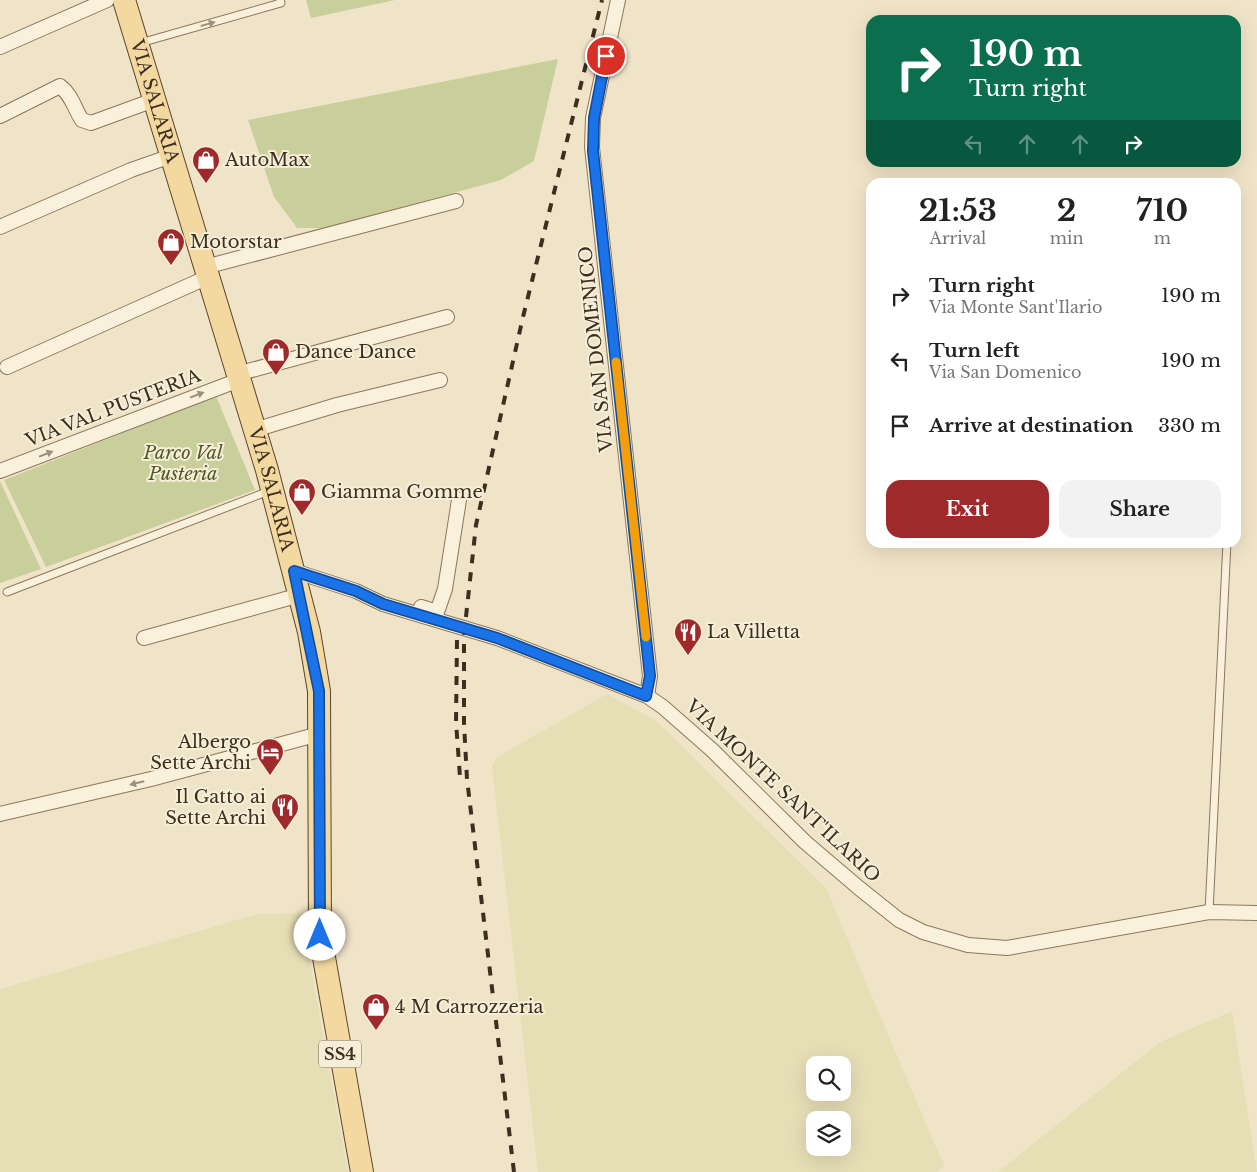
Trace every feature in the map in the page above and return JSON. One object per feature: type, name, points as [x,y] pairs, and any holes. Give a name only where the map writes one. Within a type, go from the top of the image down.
[{"type":"main road","name":"VIA SALARIA","points":[[124,0],[272,490],[300,595],[319,691],[320,935],[362,1172]]},
{"type":"street","points":[[0,47],[107,0]]},
{"type":"street","name":"VIA SAN DOMENICO","points":[[618,0],[594,113],[592,147],[650,676],[646,696]]},
{"type":"street","points":[[0,116],[60,86],[69,93],[75,110],[82,120],[91,123],[154,100]]},
{"type":"street","points":[[0,227],[131,170],[171,156]]},
{"type":"street","points":[[7,367],[206,272],[456,201]]},
{"type":"street","name":"VIA VAL PUSTERIA","points":[[0,472],[238,377],[446,316]]},
{"type":"street","points":[[254,430],[337,406],[440,380]]},
{"type":"street","points":[[371,598],[379,595],[437,612],[445,589],[460,500]]},
{"type":"street","name":"VIA MONTE SANT'ILARIO","points":[[294,571],[356,591],[371,598],[497,638],[646,696],[663,707],[712,750],[805,842],[859,888],[899,920],[924,932],[968,946],[1007,948],[1209,912],[1257,913]]},
{"type":"street","points":[[144,638],[300,595]]},
{"type":"street","points":[[0,814],[151,779],[319,734]]},
{"type":"lane","points":[[137,44],[281,3],[280,0]]},
{"type":"lane","points":[[7,592],[272,490]]},
{"type":"lane","points":[[1209,912],[1227,548]]},
{"type":"shaded area","points":[[607,694],[655,720],[826,888],[944,1166],[936,1172],[538,1172],[492,766],[497,757]]},
{"type":"shaded area","points":[[301,913],[348,1172],[0,1172],[0,989],[258,914]]},
{"type":"shaded area","points":[[1232,1011],[1257,1172],[998,1172],[1160,1042]]},
{"type":"green space","points":[[306,0],[395,0],[311,18]]},
{"type":"green space","points":[[558,59],[534,161],[501,180],[325,228],[297,228],[274,197],[248,120]]},
{"type":"green space","name":"Parco Val Pusteria","points":[[216,396],[255,490],[46,567],[4,480]]},
{"type":"green space","points":[[0,481],[41,569],[0,583]]},
{"type":"railway","points":[[514,1172],[467,779],[464,723],[464,635],[476,525],[523,317],[602,0]]},
{"type":"railway","points":[[457,640],[456,722],[460,777]]},
{"type":"slow traffic","points":[[616,362],[646,637]]},
{"type":"place","name":"AutoMax","points":[[206,184]]},
{"type":"place","name":"Motorstar","points":[[171,266]]},
{"type":"place","name":"Dance Dance","points":[[276,376]]},
{"type":"place","name":"Giamma Gomme","points":[[302,516]]},
{"type":"place","name":"La Villetta","points":[[688,656]]},
{"type":"place","name":"Albergo Sette Archi","points":[[270,776]]},
{"type":"place","name":"Il Gatto ai Sette Archi","points":[[285,831]]},
{"type":"place","name":"4 M Carrozzeria","points":[[376,1031]]},
{"type":"route","points":[[320,935],[319,691],[309,632],[294,571],[356,591],[383,604],[497,638],[646,696],[650,676],[593,151],[592,131],[606,56]]}]
